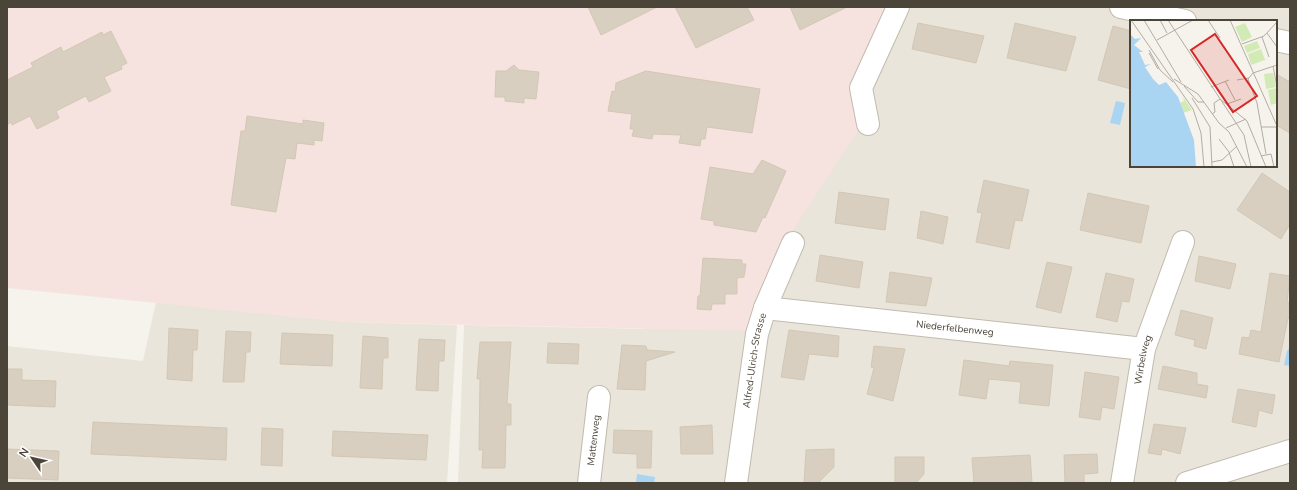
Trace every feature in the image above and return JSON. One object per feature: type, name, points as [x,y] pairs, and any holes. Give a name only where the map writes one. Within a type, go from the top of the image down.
[{"type":"street","points":[[868,124],[861,88],[898,7]]},
{"type":"street","points":[[1121,7],[1180,20]]},
{"type":"street","points":[[1277,40],[1290,43]]},
{"type":"street","name":"Wirbelweg","points":[[1122,483],[1144,349],[1183,242]]},
{"type":"street","name":"Alfred-Ulrich-Strasse","points":[[736,483],[757,334],[765,308],[793,243]]},
{"type":"street","name":"Niederfelbenweg","points":[[765,308],[1144,349]]},
{"type":"street","name":"Mattenweg","points":[[589,483],[599,397]]},
{"type":"street","points":[[1188,483],[1290,451]]},
{"type":"shaded area","points":[[7,7],[1290,7],[1290,483],[458,483],[464,325],[646,329]]},
{"type":"shaded area","points":[[7,7],[890,7],[860,127],[790,234],[747,331],[347,322],[7,288]]},
{"type":"shaded area","points":[[156,302],[347,322],[457,325],[447,483],[7,483],[7,346],[143,361]]},
{"type":"water","points":[[1116,101],[1125,103],[1120,125],[1110,123]]},
{"type":"water","points":[[1290,347],[1290,366],[1284,365],[1287,351]]},
{"type":"water","points":[[637,474],[655,477],[654,483],[636,483]]},
{"type":"building","points":[[588,7],[657,7],[601,35]]},
{"type":"building","points":[[675,7],[747,7],[754,20],[696,48]]},
{"type":"building","points":[[790,7],[847,7],[800,30]]},
{"type":"building","points":[[918,23],[984,36],[976,63],[912,49]]},
{"type":"building","points":[[1015,23],[1076,37],[1066,71],[1007,58]]},
{"type":"building","points":[[1113,26],[1130,31],[1130,89],[1098,80]]},
{"type":"building","points":[[111,31],[127,63],[121,66],[122,69],[104,77],[111,91],[89,102],[86,96],[56,111],[59,118],[37,129],[30,116],[12,125],[11,122],[7,125],[7,80],[33,67],[31,63],[61,47],[63,52],[102,32],[103,35]]},
{"type":"building","points":[[514,65],[519,70],[539,72],[536,99],[524,98],[524,103],[505,101],[505,97],[495,97],[496,71],[506,71]]},
{"type":"building","points":[[646,71],[760,89],[752,133],[707,127],[705,139],[701,139],[700,146],[679,143],[681,135],[653,134],[652,139],[632,136],[634,129],[630,129],[632,114],[608,111],[612,91],[615,92],[616,83]]},
{"type":"building","points":[[1277,75],[1290,82],[1290,133],[1277,126]]},
{"type":"building","points":[[247,116],[303,124],[303,120],[324,123],[322,141],[314,140],[314,145],[297,143],[295,159],[286,158],[276,212],[231,205],[241,131],[245,131]]},
{"type":"building","points":[[762,160],[786,171],[765,218],[763,217],[756,232],[714,225],[714,221],[701,219],[710,167],[753,174]]},
{"type":"building","points":[[1262,173],[1290,192],[1290,224],[1281,239],[1237,210]]},
{"type":"building","points":[[984,180],[1029,190],[1022,221],[1015,220],[1009,249],[976,242],[982,213],[977,212]]},
{"type":"building","points":[[839,192],[889,199],[885,230],[835,223]]},
{"type":"building","points":[[1088,193],[1149,206],[1141,243],[1080,230]]},
{"type":"building","points":[[921,211],[948,217],[943,244],[917,238]]},
{"type":"building","points":[[820,255],[863,262],[859,288],[816,281]]},
{"type":"building","points":[[1199,256],[1236,264],[1230,289],[1195,281]]},
{"type":"building","points":[[703,258],[742,260],[742,264],[746,264],[744,277],[737,278],[737,294],[725,294],[725,304],[712,304],[711,310],[697,309],[698,296],[700,296]]},
{"type":"building","points":[[1047,262],[1072,267],[1061,313],[1036,307]]},
{"type":"building","points":[[890,272],[932,278],[926,306],[886,302]]},
{"type":"building","points":[[1106,273],[1134,279],[1129,302],[1122,301],[1117,322],[1096,317]]},
{"type":"building","points":[[1270,273],[1290,276],[1287,302],[1290,303],[1290,319],[1288,318],[1279,362],[1239,354],[1242,337],[1249,338],[1251,330],[1261,332]]},
{"type":"building","points":[[1181,310],[1213,318],[1206,349],[1194,346],[1195,340],[1175,335]]},
{"type":"building","points":[[169,328],[198,330],[197,350],[193,350],[192,381],[167,379]]},
{"type":"building","points":[[789,330],[839,336],[838,357],[809,354],[804,380],[781,377]]},
{"type":"building","points":[[226,331],[251,332],[250,352],[246,352],[244,382],[223,382]]},
{"type":"building","points":[[282,333],[333,335],[332,366],[280,364]]},
{"type":"building","points":[[363,336],[388,338],[388,358],[383,358],[382,389],[360,388]]},
{"type":"building","points":[[419,339],[445,340],[444,361],[439,361],[438,391],[416,390]]},
{"type":"building","points":[[480,342],[511,342],[507,404],[511,404],[511,425],[506,425],[505,468],[482,468],[483,450],[479,450],[480,379],[477,379]]},
{"type":"building","points":[[548,343],[579,344],[578,364],[547,363]]},
{"type":"building","points":[[622,345],[646,346],[647,350],[675,352],[646,361],[645,390],[617,389]]},
{"type":"building","points":[[874,346],[905,349],[893,401],[867,394],[874,368],[871,367]]},
{"type":"building","points":[[964,360],[1009,366],[1010,361],[1053,365],[1049,406],[1019,403],[1021,382],[989,379],[986,399],[959,395]]},
{"type":"building","points":[[1163,366],[1197,373],[1197,384],[1208,386],[1206,398],[1158,389]]},
{"type":"building","points":[[7,369],[22,369],[22,380],[56,381],[55,407],[7,405]]},
{"type":"building","points":[[1085,372],[1119,377],[1114,409],[1102,407],[1100,420],[1079,417]]},
{"type":"building","points":[[1238,389],[1275,395],[1272,414],[1259,410],[1256,427],[1232,422]]},
{"type":"building","points":[[93,422],[227,428],[226,460],[91,454]]},
{"type":"building","points":[[1154,424],[1186,428],[1180,454],[1162,449],[1161,455],[1148,453]]},
{"type":"building","points":[[712,425],[713,454],[681,454],[680,427]]},
{"type":"building","points":[[262,428],[283,429],[282,466],[261,465]]},
{"type":"building","points":[[614,430],[652,431],[651,468],[637,468],[637,454],[613,453]]},
{"type":"building","points":[[333,431],[428,435],[426,460],[332,456]]},
{"type":"building","points":[[7,449],[59,451],[58,480],[7,478]]},
{"type":"building","points":[[834,449],[834,467],[818,483],[804,483],[806,450]]},
{"type":"building","points":[[1097,454],[1098,473],[1084,474],[1084,483],[1065,483],[1064,455]]},
{"type":"building","points":[[1030,455],[1032,482],[974,483],[972,458]]},
{"type":"building","points":[[895,457],[924,457],[924,474],[916,483],[895,483]]}]
